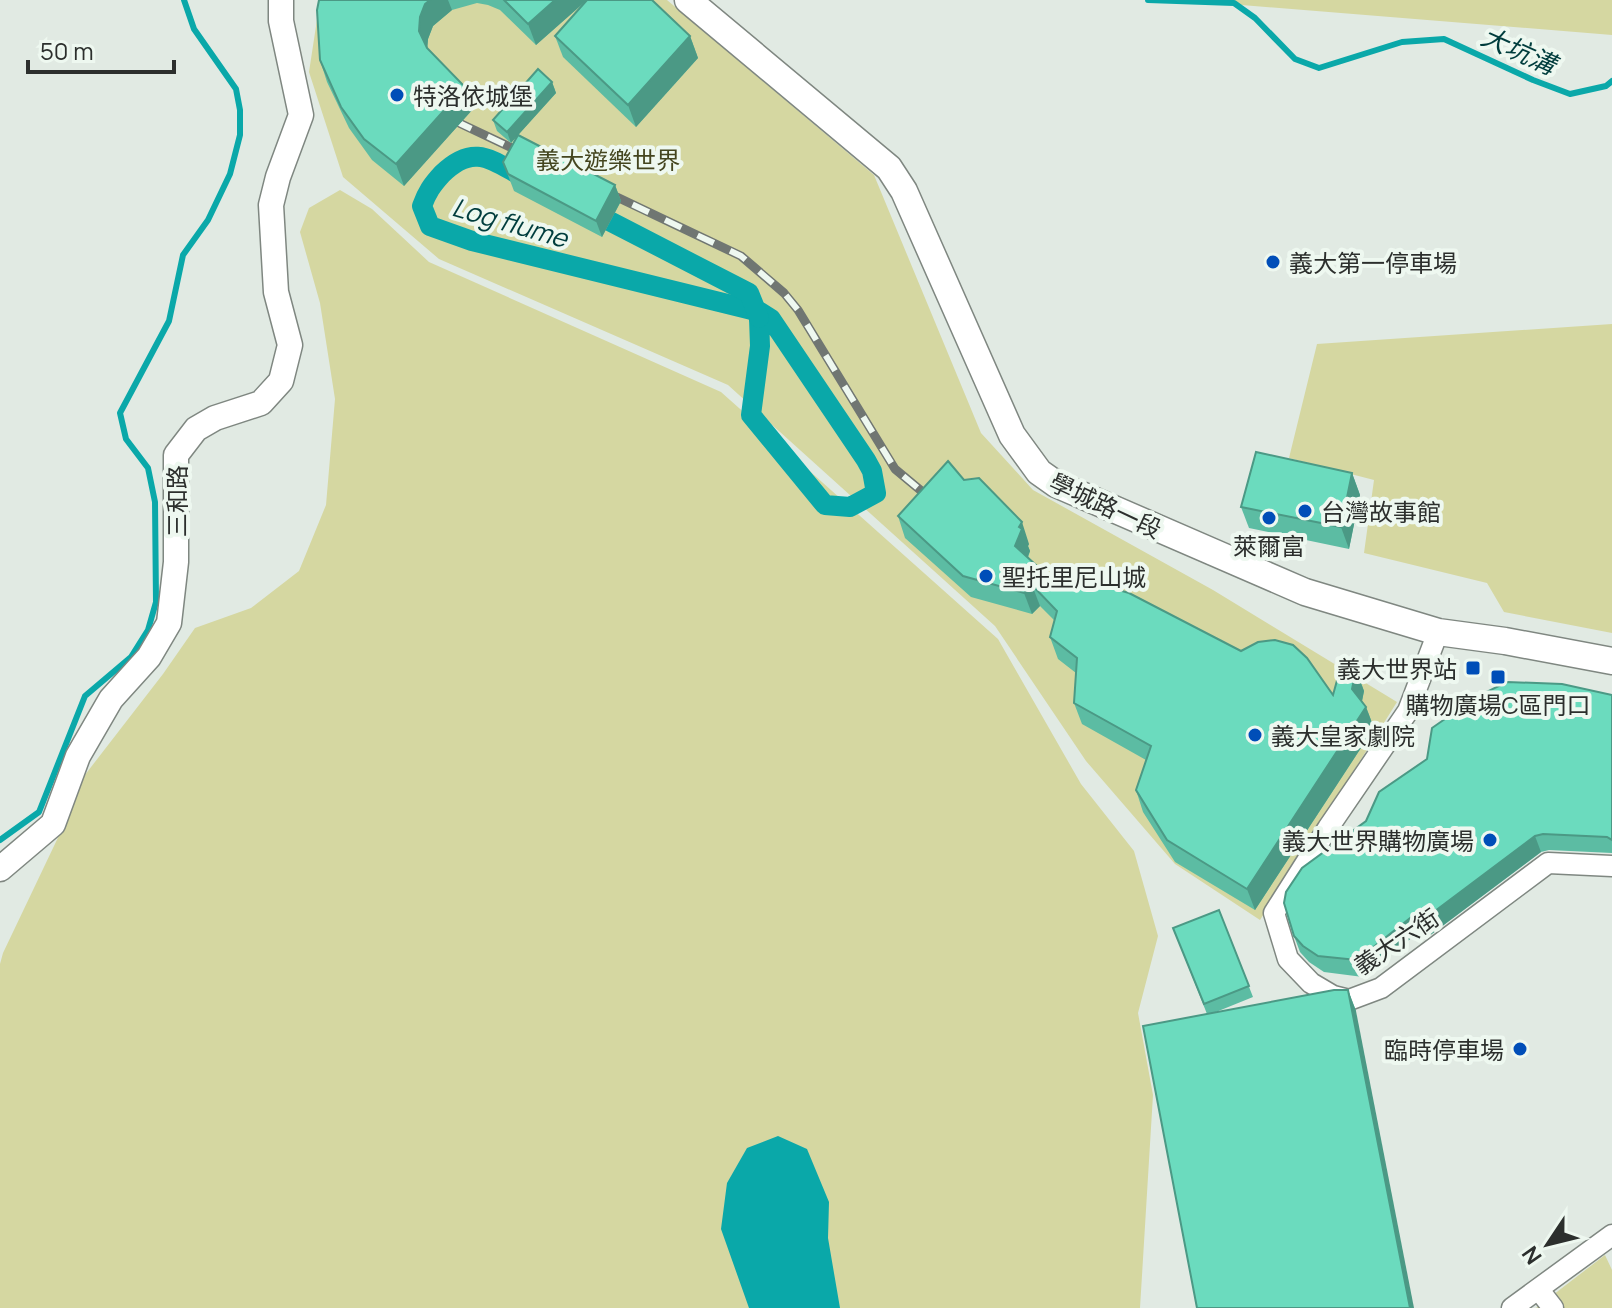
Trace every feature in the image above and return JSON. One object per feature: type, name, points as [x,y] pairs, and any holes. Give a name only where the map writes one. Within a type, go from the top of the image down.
[{"type":"main road","name":"學城路一段","points":[[688,0],[889,168],[904,191],[1012,435],[1039,472],[1056,484],[1305,592],[1438,632],[1612,661]]},
{"type":"street","name":"三和路","points":[[0,869],[53,824],[78,756],[111,699],[149,657],[169,623],[176,562],[176,455],[196,429],[215,418],[261,403],[281,381],[290,345],[276,292],[271,205],[301,115],[281,21],[281,0]]},
{"type":"street","name":"義大六街","points":[[1438,632],[1408,711],[1274,913],[1288,959],[1311,983],[1333,996],[1349,1000],[1381,988],[1548,863],[1612,866]]},
{"type":"street","points":[[1512,1308],[1612,1235]]},
{"type":"street","points":[[1539,1290],[1553,1308]]},
{"type":"green space","name":"義大遊樂世界","points":[[320,0],[667,0],[874,175],[981,433],[1033,490],[1213,590],[1397,702],[1260,920],[1175,864],[1086,761],[995,626],[728,385],[439,259],[343,177],[309,72]]},
{"type":"green space","points":[[1203,0],[1612,0],[1612,35],[1205,2]]},
{"type":"green space","points":[[340,190],[372,209],[429,262],[721,392],[998,639],[1081,784],[1134,851],[1158,936],[1138,1013],[1153,1095],[1140,1308],[0,1308],[0,964],[3,953],[64,825],[81,780],[195,628],[251,608],[299,571],[326,505],[335,399],[320,303],[300,232],[309,208]]},
{"type":"green space","points":[[1612,324],[1612,633],[1504,612],[1487,583],[1364,553],[1374,480],[1289,458],[1317,344]]},
{"type":"green space","points":[[1605,1255],[1612,1270],[1612,1308],[1536,1308]]},
{"type":"water","points":[[778,1136],[807,1149],[829,1202],[828,1238],[840,1308],[749,1308],[721,1229],[727,1183],[747,1148]]},
{"type":"building","points":[[319,0],[430,0],[420,17],[419,31],[427,48],[465,87],[396,164],[364,139],[341,107],[320,60]]},
{"type":"building","points":[[504,0],[555,0],[528,24]]},
{"type":"building","points":[[587,0],[652,0],[690,36],[628,105],[555,36]]},
{"type":"building","points":[[538,69],[552,82],[507,132],[493,120]]},
{"type":"building","points":[[518,135],[615,185],[596,221],[508,174],[503,162]]},
{"type":"building","points":[[1256,452],[1352,473],[1341,527],[1241,507]]},
{"type":"building","points":[[948,461],[964,480],[979,478],[1022,522],[1015,546],[1047,575],[1065,567],[1075,576],[1080,570],[1098,584],[1129,593],[1241,651],[1258,642],[1275,640],[1293,645],[1307,658],[1333,695],[1341,666],[1356,670],[1352,689],[1366,707],[1247,889],[1167,840],[1136,790],[1151,746],[1074,703],[1077,658],[1050,637],[1057,611],[1032,585],[1024,593],[963,576],[898,516]]},
{"type":"building","name":"義大世界購物廣場","points":[[1507,682],[1562,684],[1612,695],[1612,840],[1607,837],[1535,836],[1419,923],[1414,915],[1357,960],[1318,956],[1303,946],[1294,936],[1284,903],[1286,892],[1302,868],[1366,821],[1379,792],[1427,759],[1432,728],[1478,696]]},
{"type":"building","points":[[1219,910],[1249,986],[1204,1004],[1173,928]]},
{"type":"building","points":[[1334,990],[1348,990],[1410,1308],[1197,1308],[1143,1026]]},
{"type":"waterway","points":[[0,840],[39,812],[85,696],[131,657],[148,630],[156,602],[155,502],[148,468],[126,439],[120,413],[169,321],[183,255],[208,220],[230,174],[240,135],[236,89],[194,29],[184,0]]},
{"type":"waterway","name":"大坑溝","points":[[1148,0],[1234,3],[1255,18],[1295,59],[1319,68],[1402,42],[1444,39],[1570,94],[1606,86],[1612,81]]},
{"type":"waterway","name":"Log flume","points":[[527,179],[484,158],[464,159],[442,174],[422,206],[430,226],[472,241],[760,312],[771,319],[866,460],[872,471],[876,493],[850,507],[825,505],[751,415],[760,346],[759,318]]},
{"type":"waterway","name":"Log flume","points":[[588,210],[749,293],[759,318]]},
{"type":"railway","points":[[455,121],[531,157]]},
{"type":"railway","points":[[600,189],[741,256],[784,293],[798,310],[895,469],[937,504]]},
{"type":"place","name":"特洛依城堡","points":[[397,95]]},
{"type":"place","name":"義大第一停車場","points":[[1273,262]]},
{"type":"place","name":"台灣故事館","points":[[1305,511]]},
{"type":"place","name":"萊爾富","points":[[1269,518]]},
{"type":"place","name":"聖托里尼山城","points":[[986,576]]},
{"type":"place","name":"義大世界站","points":[[1473,668]]},
{"type":"place","name":"購物廣場C區門口","points":[[1498,677]]},
{"type":"place","name":"義大皇家劇院","points":[[1255,735]]},
{"type":"place","name":"義大世界購物廣場","points":[[1490,840]]},
{"type":"place","name":"臨時停車場","points":[[1520,1049]]}]
